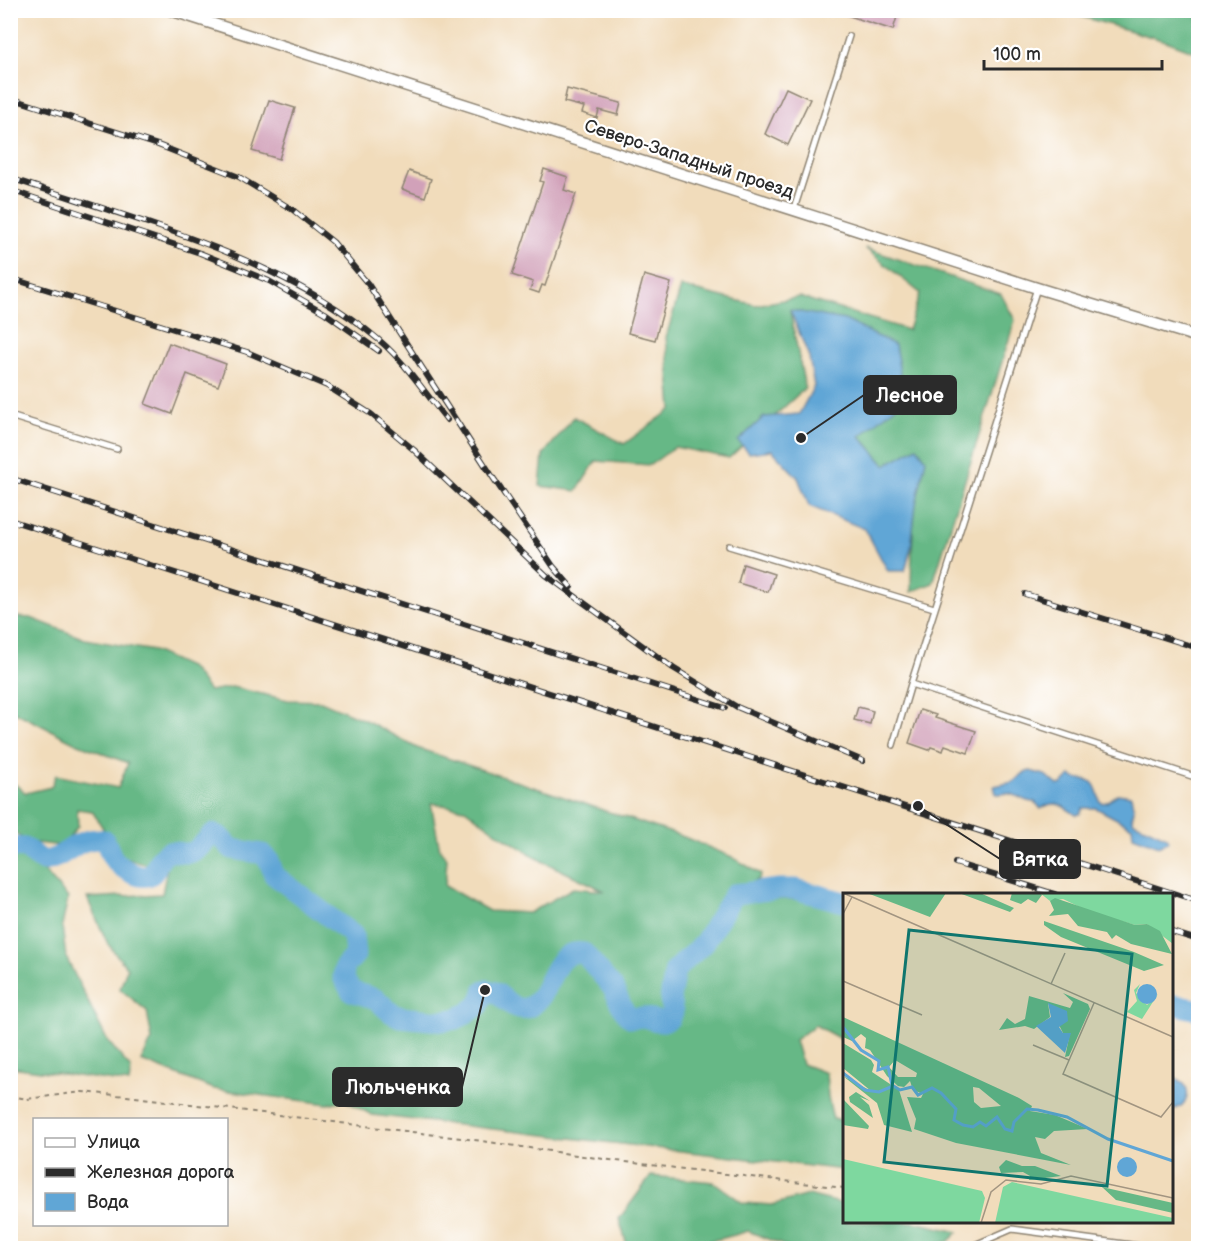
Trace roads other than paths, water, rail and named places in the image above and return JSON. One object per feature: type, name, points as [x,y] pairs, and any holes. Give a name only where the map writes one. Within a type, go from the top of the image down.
[{"type":"street","name":"Северо-Западный проезд","points":[[170,10],[1037,288],[1198,337]]},
{"type":"lane","points":[[794,209],[849,36]]},
{"type":"lane","points":[[893,745],[934,608],[1037,288]]},
{"type":"lane","points":[[10,416],[117,449]]},
{"type":"lane","points":[[729,546],[934,608]]},
{"type":"lane","points":[[911,684],[1198,778]]},
{"type":"lane","points":[[968,1248],[1012,1229],[1154,1248]]},
{"type":"water","points":[[790,310],[845,320],[895,345],[905,399],[860,436],[885,465],[917,447],[926,459],[905,571],[888,571],[865,529],[809,506],[798,478],[772,450],[749,453],[738,441],[764,417],[799,414],[814,386],[809,357]]},
{"type":"water","points":[[1030,771],[1045,775],[1058,785],[1071,775],[1074,778],[1090,781],[1095,785],[1102,803],[1118,794],[1131,796],[1134,822],[1167,837],[1169,841],[1159,846],[1133,836],[1132,827],[1096,808],[1083,808],[1080,814],[1076,815],[1059,805],[1051,804],[1041,809],[1035,802],[1014,795],[996,794],[994,786],[1013,782]]},
{"type":"water","points":[[1173,1077],[1184,1084],[1187,1089],[1186,1099],[1179,1108],[1173,1110]]},
{"type":"waterway","points":[[10,847],[25,848],[43,861],[59,856],[86,841],[104,840],[112,857],[120,866],[133,874],[145,876],[155,870],[165,853],[191,852],[198,849],[213,834],[221,837],[232,849],[263,854],[269,860],[274,875],[353,935],[355,955],[345,966],[343,977],[351,991],[376,999],[390,1012],[400,1017],[441,1021],[456,1019],[468,1013],[479,1005],[485,990],[496,993],[515,1007],[526,1008],[535,1004],[564,958],[573,953],[584,953],[613,988],[627,1015],[632,1018],[644,1017],[660,1022],[669,1019],[673,1012],[670,999],[675,970],[704,943],[734,894],[795,889],[843,902]]},
{"type":"waterway","points":[[1173,1004],[1198,1010]]},
{"type":"railway","points":[[10,98],[158,145],[239,177],[293,210],[333,242],[368,284],[494,479],[553,566],[571,587]]},
{"type":"railway","points":[[10,178],[155,225],[251,262],[296,285],[339,310],[379,340],[407,368],[447,420]]},
{"type":"railway","points":[[10,190],[200,253],[269,281],[325,313],[379,351]]},
{"type":"railway","points":[[10,278],[247,352],[327,386],[371,414],[414,450],[546,575],[673,668],[737,707],[863,761]]},
{"type":"railway","points":[[10,478],[725,708]]},
{"type":"railway","points":[[10,520],[1198,901]]},
{"type":"railway","points":[[1025,594],[1198,648]]},
{"type":"railway","points":[[955,863],[1052,893]]},
{"type":"railway","points":[[1173,932],[1198,940]]},
{"type":"place","name":"Лесное","points":[[801,438]]},
{"type":"place","name":"Вятка","points":[[918,806]]},
{"type":"place","name":"Люльченка","points":[[485,990]]}]
